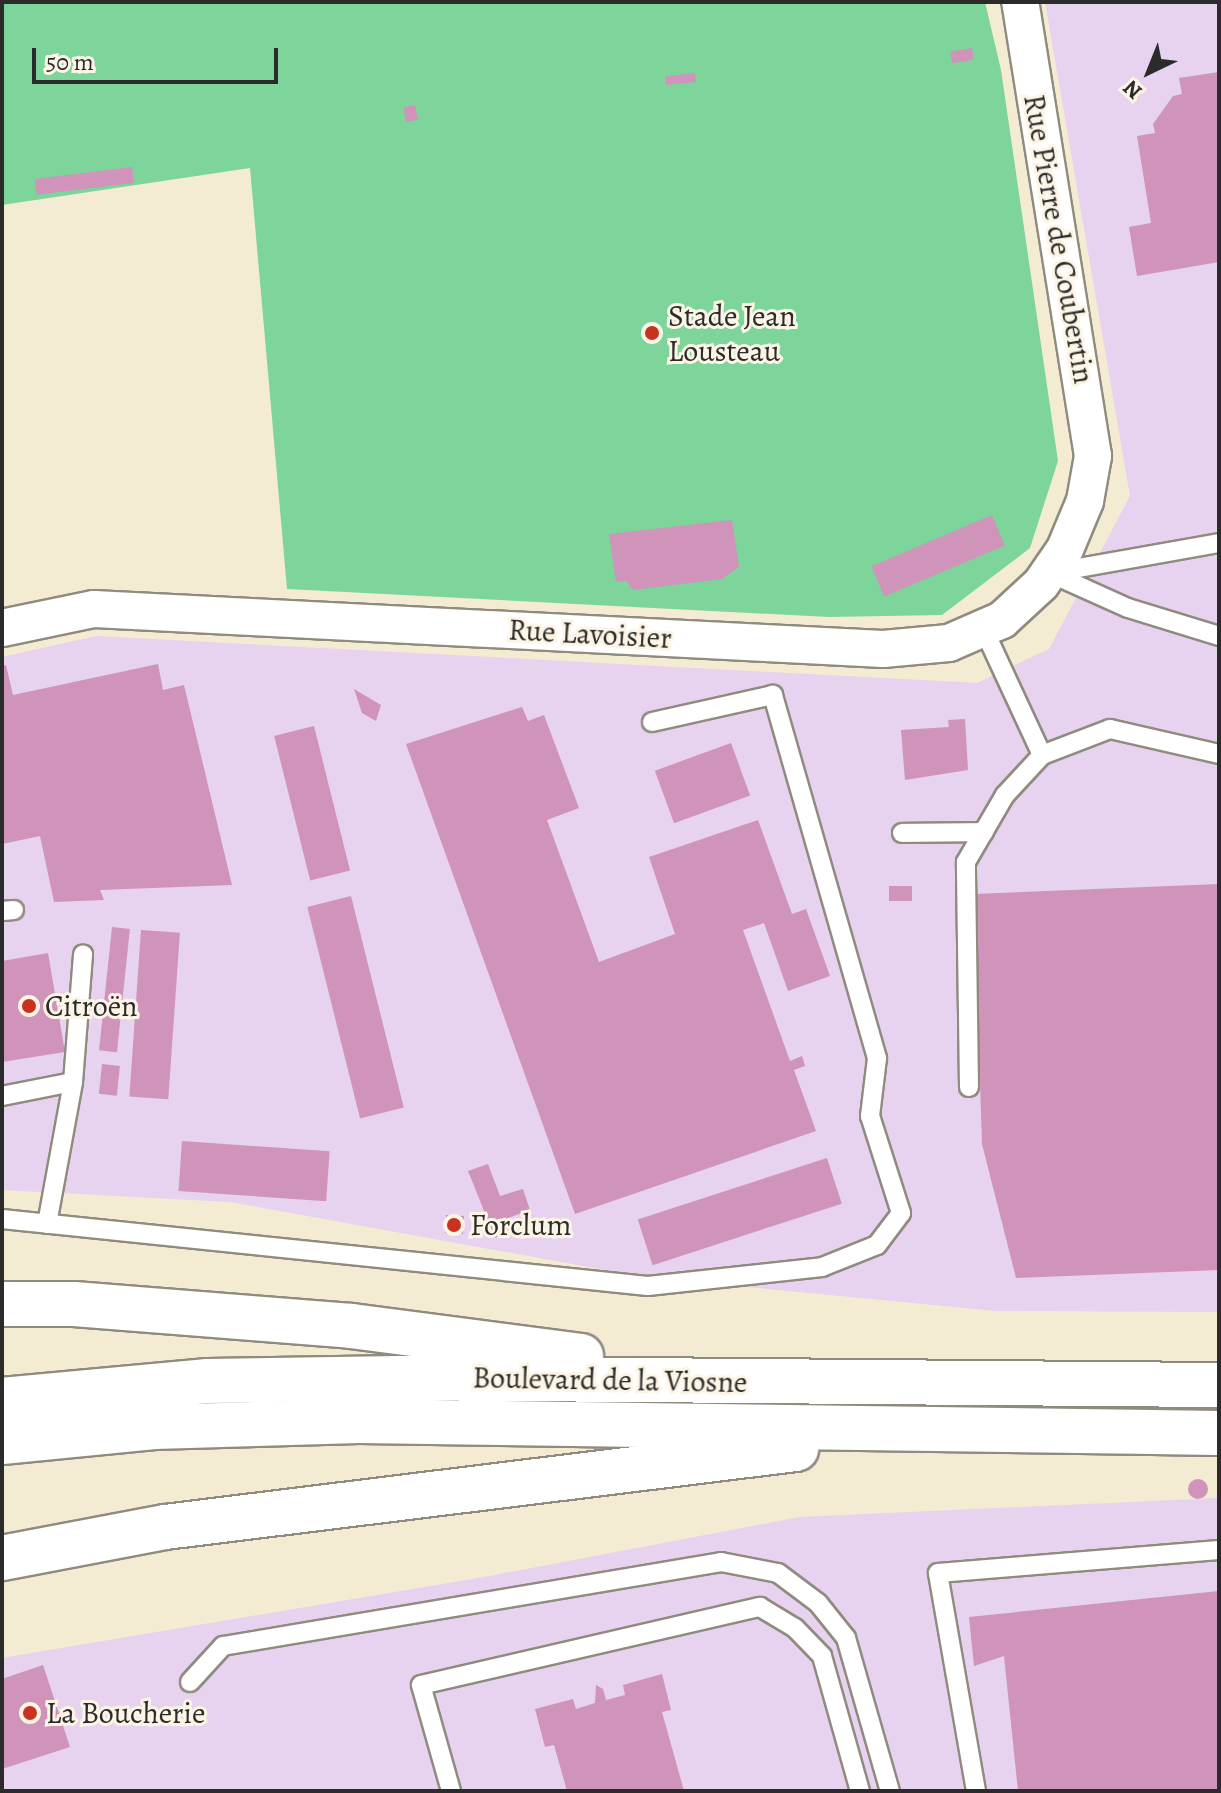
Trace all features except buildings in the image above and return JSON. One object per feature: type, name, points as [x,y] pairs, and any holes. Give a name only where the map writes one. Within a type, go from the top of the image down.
[{"type":"main road","points":[[2,1304],[74,1304],[351,1326],[781,1381]]},
{"type":"main road","name":"Boulevard de la Viosne","points":[[2,1400],[224,1380],[1219,1385]]},
{"type":"main road","name":"Boulevard de la Viosne","points":[[2,1442],[154,1427],[302,1422],[1219,1433]]},
{"type":"main road","points":[[2,1558],[165,1527],[954,1430]]},
{"type":"street","name":"Rue Pierre de Coubertin","points":[[1020,2],[1085,393],[1091,476]]},
{"type":"street","name":"Rue Lavoisier","points":[[2,628],[94,609],[883,649],[949,643],[984,630],[1024,602],[1050,573],[1075,528],[1091,476]]},
{"type":"lane","points":[[1050,573],[1219,543]]},
{"type":"lane","points":[[1050,573],[1128,608],[1219,636]]},
{"type":"lane","points":[[984,630],[1042,755]]},
{"type":"lane","points":[[2,1219],[648,1286],[822,1267],[877,1245],[901,1213],[870,1116],[877,1058],[773,695],[652,722]]},
{"type":"lane","points":[[969,1087],[966,862],[1005,795],[1042,755],[1110,729],[1219,754]]},
{"type":"lane","points":[[902,833],[984,832]]},
{"type":"lane","points":[[47,1224],[73,1082],[83,954]]},
{"type":"lane","points":[[2,1096],[73,1082]]},
{"type":"lane","points":[[976,1791],[938,1573],[1219,1550]]},
{"type":"lane","points":[[190,1682],[223,1646],[721,1562],[778,1573],[818,1603],[846,1638],[890,1791]]},
{"type":"lane","points":[[451,1791],[421,1685],[760,1607],[795,1628],[822,1656],[860,1791]]},
{"type":"shaded area","points":[[1045,2],[1219,2],[1219,1312],[996,1311],[644,1277],[230,1202],[2,1190],[2,657],[96,636],[977,683],[1049,649],[1130,496]]},
{"type":"shaded area","points":[[1219,1498],[1219,1791],[2,1791],[2,1658],[484,1577],[800,1517]]},
{"type":"green space","name":"Stade Jean Lousteau","points":[[2,2],[985,2],[1001,70],[1058,461],[1030,548],[942,615],[829,617],[287,589],[250,168],[2,205]]},
{"type":"place","name":"Stade Jean Lousteau","points":[[652,333]]},
{"type":"place","name":"Citroën","points":[[29,1006]]},
{"type":"place","name":"Forclum","points":[[454,1225]]},
{"type":"place","name":"La Boucherie","points":[[30,1713]]}]
